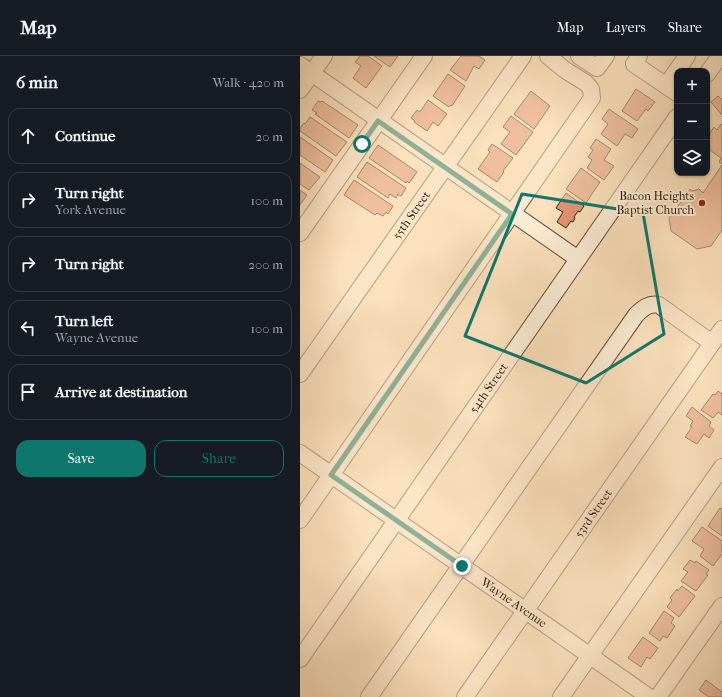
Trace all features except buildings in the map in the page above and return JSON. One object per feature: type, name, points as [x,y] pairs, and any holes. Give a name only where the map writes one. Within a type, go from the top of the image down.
[{"type":"street","points":[[300,90],[306,70],[324,56]]},
{"type":"street","points":[[300,233],[424,56]]},
{"type":"street","name":"55th Street","points":[[300,374],[523,56]]},
{"type":"street","points":[[300,520],[592,98],[591,89],[586,83],[564,70],[548,56]]},
{"type":"street","points":[[579,56],[597,68],[606,56]]},
{"type":"street","points":[[639,56],[634,64],[672,90],[687,56]]},
{"type":"street","points":[[710,70],[720,56]]},
{"type":"street","points":[[306,70],[578,259]]},
{"type":"street","name":"54th Street","points":[[300,659],[674,121]]},
{"type":"street","points":[[369,697],[462,566],[636,314],[650,305],[659,305],[712,343]]},
{"type":"street","name":"53rd Street","points":[[465,697],[722,329]]},
{"type":"street","name":"Wayne Avenue","points":[[300,453],[649,697]]},
{"type":"street","points":[[561,697],[722,467]]},
{"type":"street","points":[[658,697],[722,606]]},
{"type":"highlighted area","points":[[522,194],[643,213],[664,334],[586,383],[465,336]]},
{"type":"place","name":"Bacon Heights Baptist Church","points":[[702,203]]},
{"type":"route","points":[[362,144],[378,121],[512,214],[331,475],[462,566]]}]
